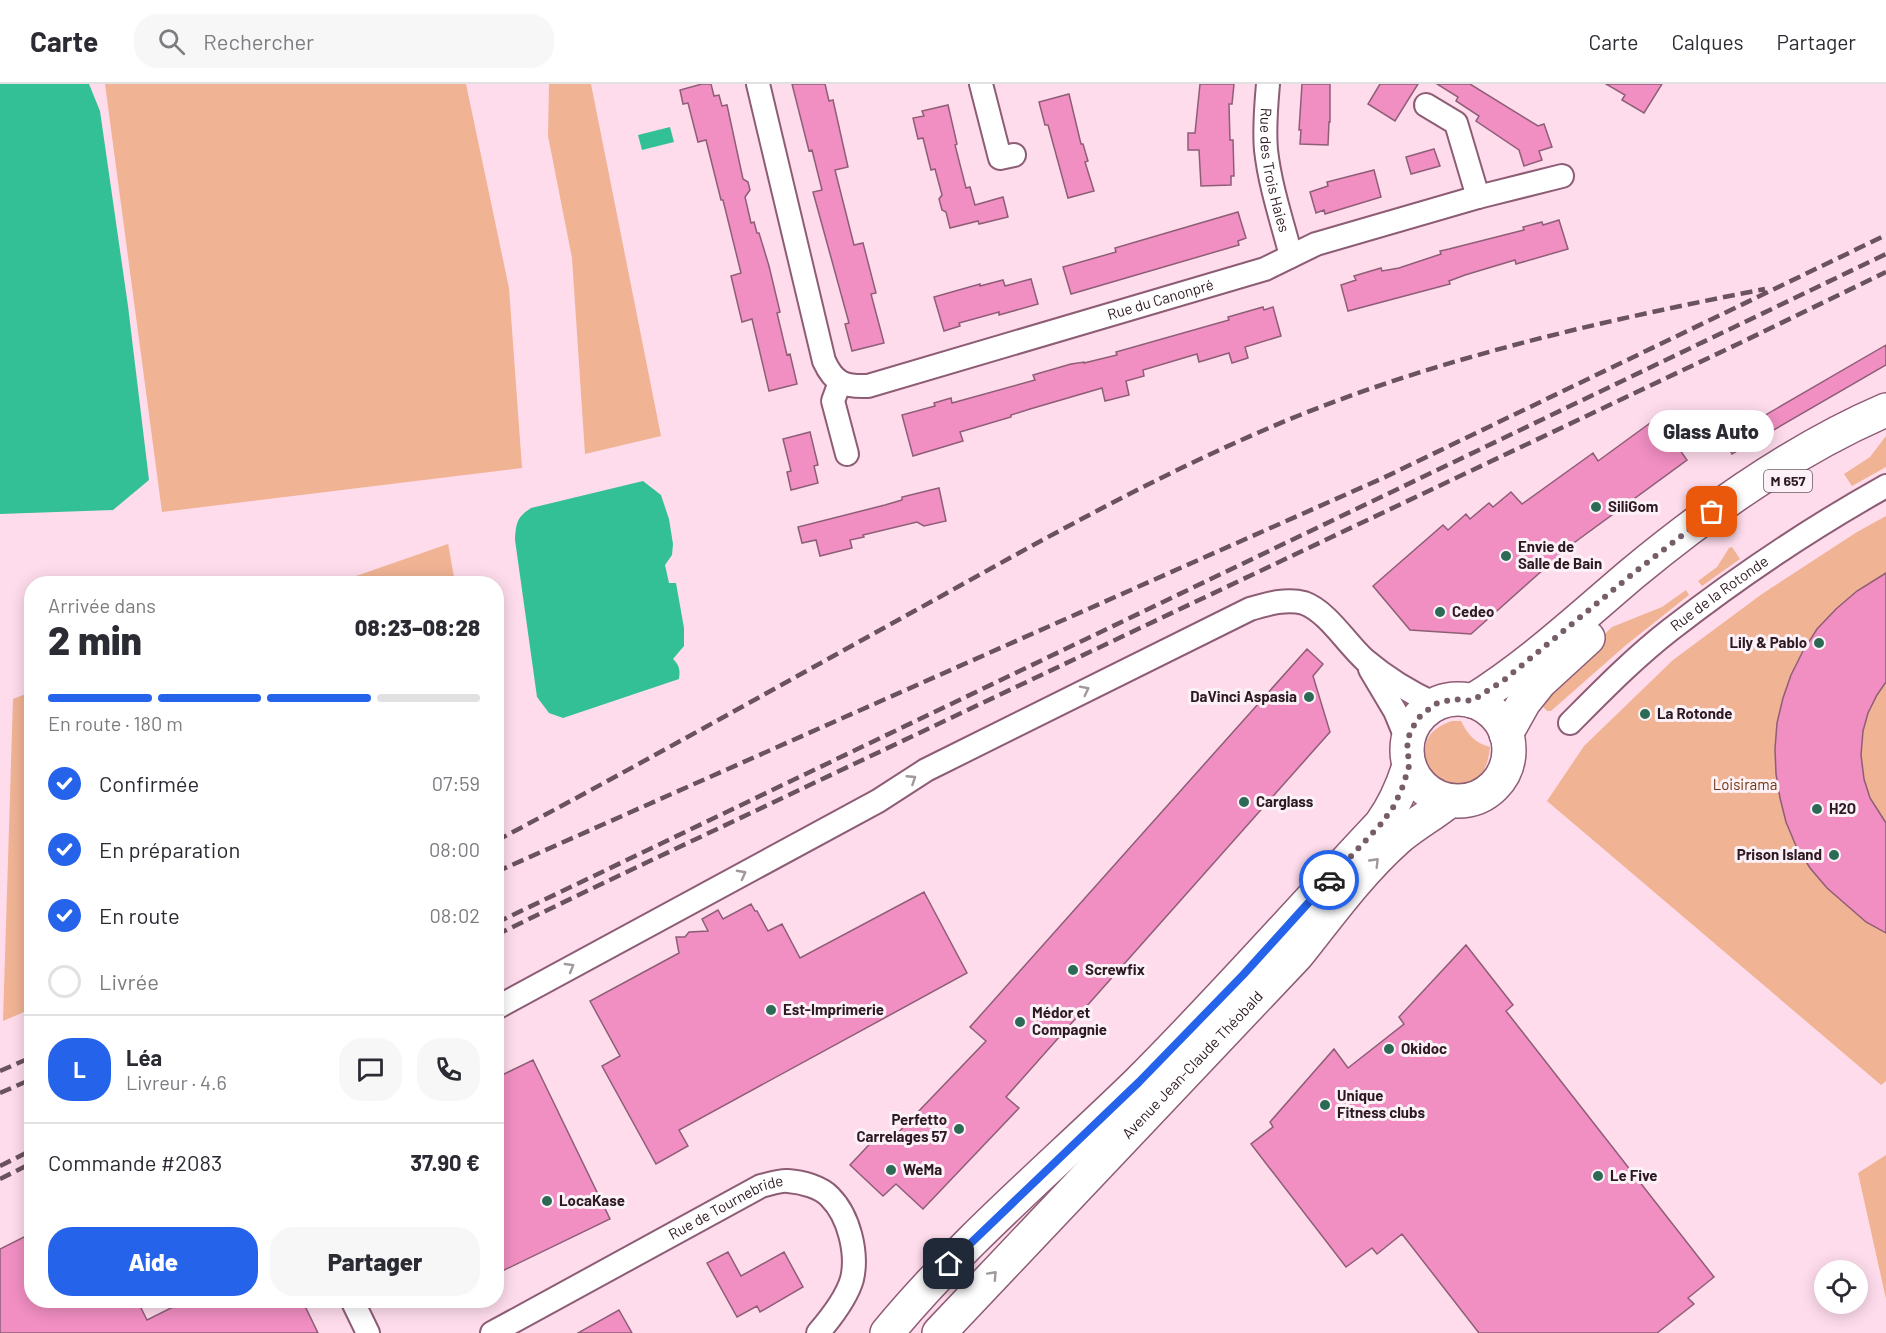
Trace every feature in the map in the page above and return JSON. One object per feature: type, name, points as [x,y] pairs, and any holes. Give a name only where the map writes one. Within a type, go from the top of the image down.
[{"type":"main road","name":"M 657","points":[[1472,701],[1504,680],[1712,512],[1767,475],[1851,424],[1886,410]]},
{"type":"main road","name":"M 657","points":[[1506,734],[1524,702],[1540,682],[1647,586],[1782,484],[1886,423]]},
{"type":"main road","points":[[1453,699],[1472,701],[1487,708],[1499,720],[1506,734],[1509,750],[1507,766],[1495,786],[1474,799],[1449,801],[1432,795],[1418,783],[1408,753],[1417,719],[1435,704],[1453,699]]},
{"type":"main road","name":"Avenue Jean-Claude Théobald","points":[[891,1326],[964,1248],[1139,1082],[1243,975],[1381,824],[1394,806],[1403,786],[1408,753]]},
{"type":"main road","name":"Avenue Jean-Claude Théobald","points":[[939,1333],[1297,955],[1348,890],[1396,840],[1449,801]]},
{"type":"street","points":[[758,84],[824,361],[830,374],[840,382],[833,401],[847,454]]},
{"type":"street","points":[[981,84],[1000,158],[1014,155]]},
{"type":"street","name":"Rue des Trois Haies","points":[[1268,84],[1266,149],[1291,256]]},
{"type":"street","points":[[1425,105],[1456,123],[1478,197]]},
{"type":"street","name":"Rue du Canonpré","points":[[840,382],[854,386],[868,386],[1265,268],[1316,244],[1478,197],[1562,176]]},
{"type":"street","name":"Rue de la Rotonde","points":[[1570,723],[1607,685],[1669,631],[1744,576],[1846,508],[1886,486]]},
{"type":"street","points":[[504,1004],[878,801],[926,770],[1227,618],[1250,609],[1285,601],[1304,603],[1318,610],[1365,660],[1392,704],[1408,753]]},
{"type":"street","points":[[1365,660],[1407,689],[1435,704]]},
{"type":"street","name":"Rue de Tournebride","points":[[492,1333],[761,1186],[786,1180],[813,1186],[830,1197],[847,1223],[854,1252],[852,1280],[833,1315],[818,1333]]},
{"type":"street","points":[[356,1308],[368,1333]]},
{"type":"green space","points":[[105,84],[466,84],[509,288],[522,468],[162,512]]},
{"type":"green space","points":[[549,84],[591,84],[661,436],[585,454],[572,258],[548,136]]},
{"type":"green space","points":[[1886,436],[1886,467],[1852,486],[1844,474],[1870,457]]},
{"type":"green space","name":"Loisirama","points":[[1886,516],[1886,1081],[1881,1085],[1547,801],[1584,746],[1673,660],[1762,594],[1857,532]]},
{"type":"green space","points":[[448,544],[454,576],[356,576]]},
{"type":"green space","points":[[1732,547],[1740,559],[1702,586],[1698,581],[1717,567]]},
{"type":"green space","points":[[1686,590],[1689,595],[1626,645],[1551,711],[1547,711],[1537,700],[1612,627],[1662,607]]},
{"type":"green space","points":[[24,695],[24,1012],[3,1021],[13,699]]},
{"type":"green space","points":[[1452,721],[1461,721],[1472,738],[1490,747],[1484,770],[1477,779],[1458,785],[1448,783],[1432,771],[1425,750],[1430,735],[1437,728]]},
{"type":"green space","points":[[1886,1155],[1886,1299],[1858,1173]]},
{"type":"shaded area","points":[[0,84],[89,84],[100,111],[128,306],[149,480],[113,510],[0,514]]},
{"type":"shaded area","points":[[670,127],[674,142],[642,150],[638,135]]},
{"type":"shaded area","points":[[643,481],[661,495],[669,519],[673,544],[672,555],[665,565],[669,583],[676,583],[684,628],[684,646],[673,659],[679,668],[679,679],[563,718],[549,713],[537,697],[515,540],[518,521],[531,508]]},
{"type":"building","points":[[711,84],[714,96],[719,95],[722,106],[727,105],[743,179],[748,182],[750,190],[745,197],[751,223],[754,222],[757,233],[759,233],[769,266],[780,312],[777,313],[797,384],[769,391],[752,319],[742,322],[731,276],[741,273],[723,200],[721,200],[706,140],[698,142],[688,103],[683,104],[680,90]]},
{"type":"building","points":[[792,84],[825,84],[829,101],[833,100],[848,167],[835,170],[854,245],[863,243],[876,293],[871,294],[884,343],[852,351],[845,324],[849,323],[813,192],[822,190],[812,150],[809,151]]},
{"type":"building","points":[[1200,84],[1234,84],[1232,104],[1229,104],[1234,176],[1231,176],[1231,185],[1201,186],[1199,150],[1188,150],[1188,133],[1195,133]]},
{"type":"building","points":[[1302,84],[1330,84],[1328,145],[1300,144]]},
{"type":"building","points":[[1380,84],[1418,84],[1395,121],[1368,104]]},
{"type":"building","points":[[1437,84],[1470,84],[1538,126],[1544,124],[1552,147],[1539,151],[1542,160],[1524,166],[1519,150],[1476,121],[1479,116],[1456,101],[1458,97]]},
{"type":"building","points":[[1606,84],[1662,84],[1644,113],[1622,100],[1625,95]]},
{"type":"building","points":[[1069,94],[1094,191],[1068,198],[1048,125],[1045,125],[1039,102]]},
{"type":"building","points":[[948,105],[966,188],[970,187],[975,205],[1003,197],[1008,217],[950,228],[946,212],[942,210],[939,199],[942,195],[935,169],[931,170],[923,138],[918,139],[913,118],[924,116],[922,111]]},
{"type":"building","points":[[1434,149],[1440,166],[1411,174],[1406,157]]},
{"type":"building","points":[[1374,170],[1381,197],[1325,214],[1324,210],[1316,213],[1310,192],[1328,186],[1327,182]]},
{"type":"building","points":[[1238,212],[1246,238],[1238,241],[1239,245],[1071,294],[1063,267],[1116,252],[1115,248]]},
{"type":"building","points":[[1559,220],[1568,249],[1516,264],[1515,260],[1465,275],[1449,281],[1450,284],[1348,311],[1341,285],[1356,280],[1354,276],[1381,268],[1382,271],[1399,268],[1441,254],[1440,251],[1524,230],[1523,227],[1542,222],[1543,225]]},
{"type":"building","points":[[1031,279],[1038,304],[959,323],[960,326],[944,331],[934,297],[980,284],[980,286],[1003,280],[1005,286]]},
{"type":"building","points":[[1263,307],[1264,310],[1273,307],[1281,336],[1245,347],[1248,358],[1232,363],[1229,353],[1199,362],[1197,354],[1143,370],[1144,376],[1126,381],[1129,395],[1105,401],[1102,388],[960,432],[963,441],[913,456],[902,415],[935,406],[934,403],[951,398],[952,403],[1035,380],[1033,375],[1071,364],[1117,355],[1116,352],[1229,320],[1228,317]]},
{"type":"building","points":[[1886,345],[1886,365],[1732,454],[1724,439]]},
{"type":"building","points":[[1657,418],[1687,460],[1571,545],[1471,634],[1410,630],[1373,586],[1443,525],[1448,530],[1466,514],[1470,519],[1489,503],[1493,507],[1511,492],[1522,504],[1593,453],[1598,461]]},
{"type":"building","points":[[810,432],[818,465],[814,466],[818,483],[791,490],[787,472],[791,471],[783,439]]},
{"type":"building","points":[[939,488],[946,521],[924,526],[917,522],[863,535],[864,537],[850,540],[852,548],[820,556],[816,540],[802,543],[798,527],[885,505],[902,500],[902,497]]},
{"type":"building","points":[[1886,573],[1886,682],[1868,713],[1863,731],[1861,755],[1864,779],[1870,798],[1886,823],[1886,933],[1866,922],[1827,888],[1810,868],[1796,846],[1786,822],[1780,798],[1775,749],[1777,723],[1783,698],[1803,651],[1817,629],[1836,609],[1857,591]]},
{"type":"building","points":[[1307,649],[1323,664],[1313,676],[1330,732],[1006,1097],[1019,1108],[923,1209],[896,1184],[883,1196],[850,1165],[881,1132],[891,1140],[986,1041],[970,1027]]},
{"type":"building","points":[[924,892],[967,973],[679,1130],[688,1146],[656,1164],[602,1066],[620,1056],[590,1001],[679,953],[676,937],[685,937],[689,932],[708,931],[702,919],[718,910],[723,919],[751,904],[768,931],[782,924],[800,958]]},
{"type":"building","points":[[1466,945],[1513,1005],[1506,1011],[1714,1277],[1688,1298],[1694,1304],[1657,1333],[1479,1333],[1402,1234],[1377,1254],[1372,1248],[1346,1267],[1251,1144],[1273,1127],[1270,1122],[1334,1049],[1348,1068],[1404,1024],[1399,1017]]},
{"type":"building","points":[[533,1060],[610,1219],[504,1270],[504,1074]]},
{"type":"building","points":[[24,1237],[24,1308],[141,1308],[147,1320],[171,1308],[306,1308],[318,1333],[0,1333],[0,1249]]},
{"type":"building","points":[[728,1252],[741,1276],[784,1252],[803,1287],[760,1312],[757,1306],[737,1317],[707,1263]]},
{"type":"building","points":[[619,1310],[632,1333],[578,1333]]},
{"type":"railway","points":[[504,868],[1383,478],[1886,235]]},
{"type":"railway","points":[[504,919],[1886,254]]},
{"type":"railway","points":[[504,931],[1886,272]]},
{"type":"railway","points":[[504,837],[1071,525],[1161,478],[1253,435],[1357,394],[1471,357],[1646,313],[1765,289]]},
{"type":"railway","points":[[0,1071],[24,1060]]},
{"type":"railway","points":[[0,1093],[24,1082]]},
{"type":"railway","points":[[0,1166],[24,1154]]},
{"type":"railway","points":[[0,1179],[24,1167]]},
{"type":"way so far","points":[[1329,880],[1381,824],[1394,806],[1409,766],[1407,740],[1417,719],[1435,704],[1453,699],[1472,701],[1504,680],[1712,512]]},
{"type":"place","name":"SiliGom","points":[[1596,507]]},
{"type":"place","name":"Glass Auto","points":[[1712,512]]},
{"type":"place","name":"Envie de Salle de Bain","points":[[1506,556]]},
{"type":"place","name":"Cedeo","points":[[1440,612]]},
{"type":"place","name":"Lily & Pablo","points":[[1819,643]]},
{"type":"place","name":"DaVinci Aspasia","points":[[1309,697]]},
{"type":"place","name":"La Rotonde","points":[[1645,714]]},
{"type":"place","name":"Carglass","points":[[1244,802]]},
{"type":"place","name":"H2O","points":[[1817,809]]},
{"type":"place","name":"Prison Island","points":[[1834,855]]},
{"type":"place","name":"Screwfix","points":[[1073,970]]},
{"type":"place","name":"Est-Imprimerie","points":[[771,1010]]},
{"type":"place","name":"Médor et Compagnie","points":[[1020,1022]]},
{"type":"place","name":"Okidoc","points":[[1389,1049]]},
{"type":"place","name":"Unique Fitness clubs","points":[[1325,1105]]},
{"type":"place","name":"Perfetto Carrelages 57","points":[[959,1129]]},
{"type":"place","name":"WeMa","points":[[891,1170]]},
{"type":"place","name":"Le Five","points":[[1598,1176]]},
{"type":"place","name":"LocaKase","points":[[547,1201]]},
{"type":"route","points":[[949,1264],[1139,1082],[1243,975],[1329,880]]}]
